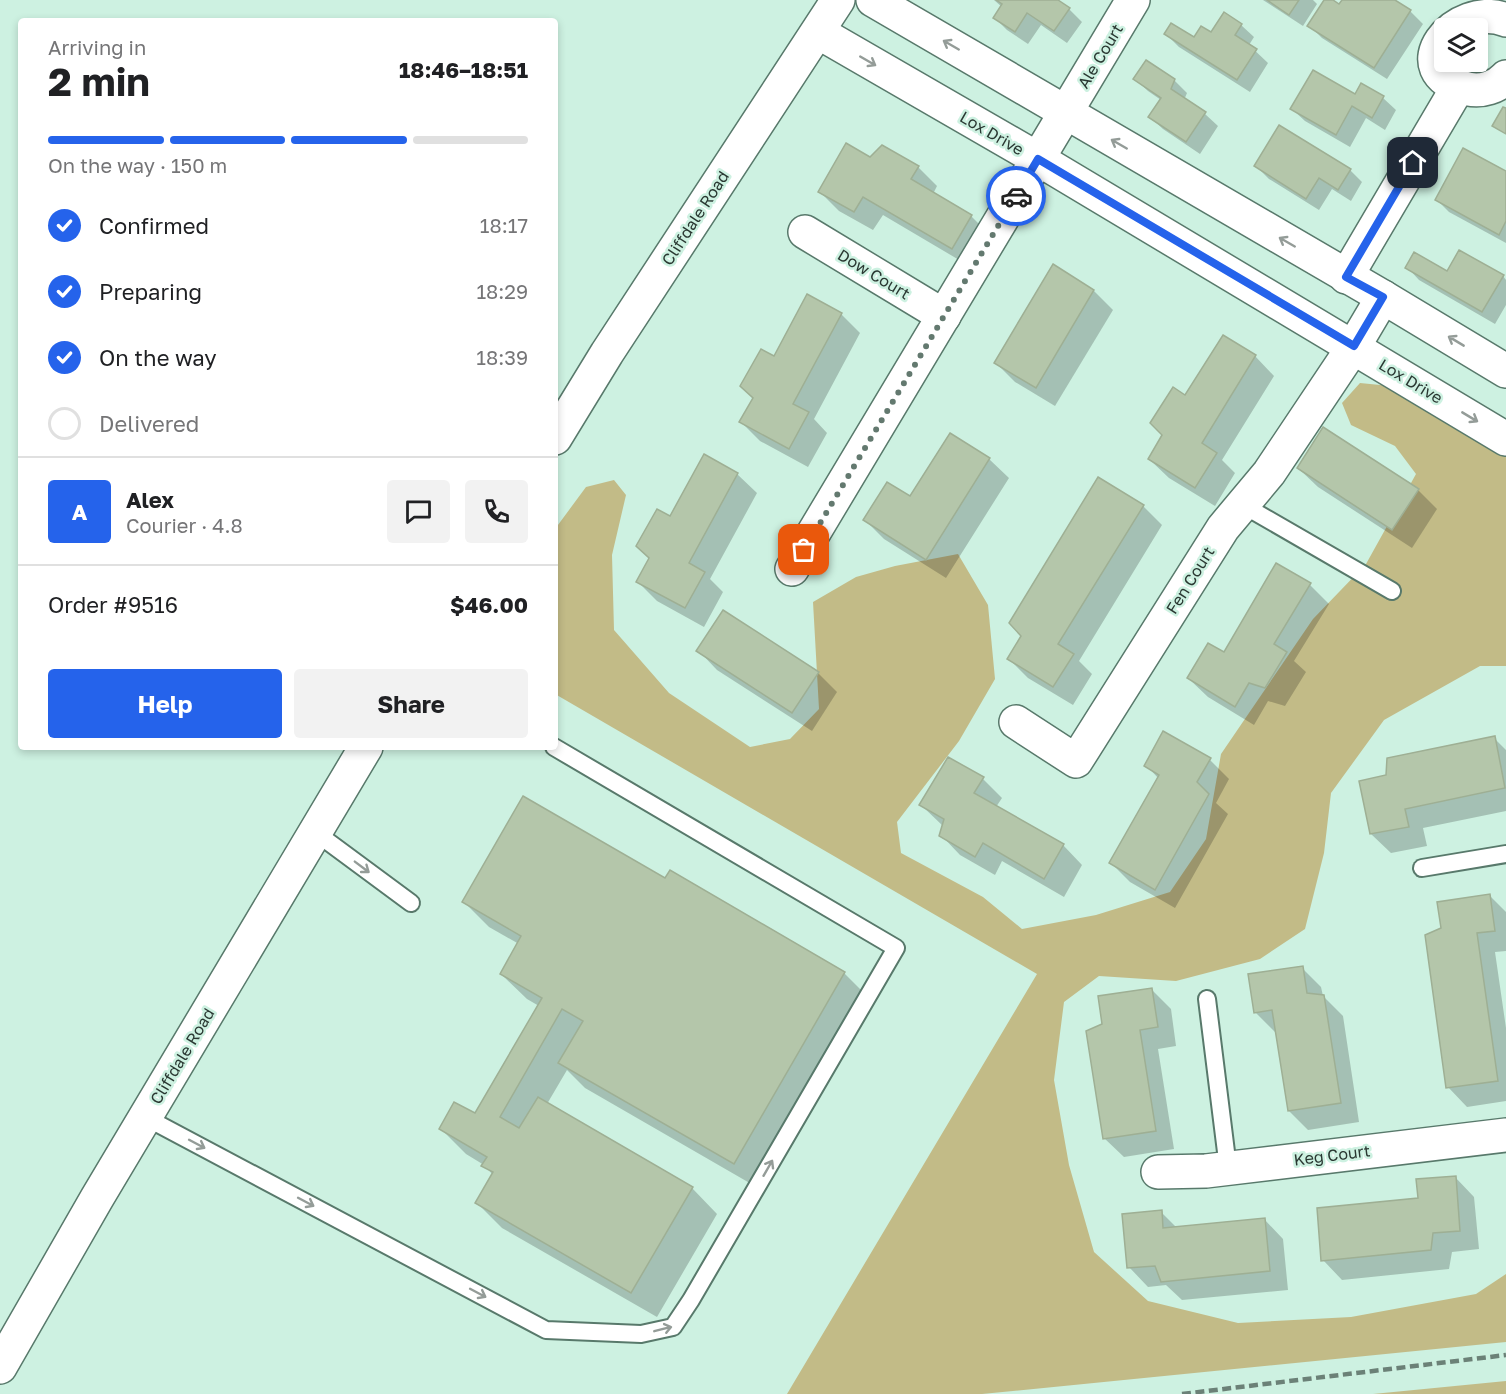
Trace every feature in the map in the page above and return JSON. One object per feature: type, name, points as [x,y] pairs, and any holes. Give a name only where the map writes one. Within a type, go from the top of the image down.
[{"type":"street","name":"Cliffdale Road","points":[[558,433],[613,344],[838,0]]},
{"type":"street","points":[[873,0],[1506,371]]},
{"type":"street","name":"Ale Court","points":[[1038,159],[1133,0]]},
{"type":"street","points":[[1506,20],[1500,14],[1482,6],[1467,7],[1454,13],[1443,23],[1436,38],[1434,52],[1438,66],[1458,87],[1474,90],[1489,88],[1502,82],[1506,77]]},
{"type":"street","name":"Lox Drive","points":[[818,32],[1038,159],[1506,439]]},
{"type":"street","points":[[1346,277],[1458,87]]},
{"type":"street","points":[[792,569],[1038,159]]},
{"type":"street","name":"Dow Court","points":[[805,232],[944,316]]},
{"type":"street","name":"Fen Court","points":[[1016,722],[1076,761],[1222,528],[1269,472],[1354,346],[1383,297]]},
{"type":"street","name":"Cliffdale Road","points":[[0,1367],[145,1117],[364,750]]},
{"type":"street","name":"Keg Court","points":[[1158,1172],[1206,1171],[1506,1135]]},
{"type":"lane","points":[[1243,505],[1392,591]]},
{"type":"lane","points":[[145,1117],[546,1330],[641,1334],[673,1326],[691,1300],[896,948],[558,749]]},
{"type":"lane","points":[[315,832],[411,903]]},
{"type":"lane","points":[[1422,868],[1506,854]]},
{"type":"lane","points":[[1207,999],[1228,1168]]},
{"type":"shaded area","points":[[1360,383],[1400,387],[1506,455],[1506,666],[1480,666],[1384,720],[1331,793],[1324,853],[1305,929],[1260,959],[1176,981],[1099,976],[1064,1002],[1054,1080],[1069,1165],[1094,1252],[1148,1301],[1238,1323],[1351,1317],[1476,1294],[1506,1274],[1506,1342],[982,1394],[787,1394],[1037,974],[558,696],[558,525],[586,487],[614,480],[626,495],[612,555],[614,630],[669,693],[750,747],[790,739],[819,709],[813,602],[856,577],[895,566],[958,554],[988,605],[995,679],[959,741],[897,822],[901,853],[983,897],[1022,929],[1096,915],[1170,892],[1206,839],[1221,754],[1313,619],[1366,564],[1416,474],[1395,446],[1351,425],[1342,403]]},
{"type":"shaded area","points":[[1506,1381],[1506,1394],[1373,1394]]},
{"type":"building","points":[[996,0],[1058,0],[1070,8],[1054,31],[1027,13],[1015,32],[993,18],[1002,4]]},
{"type":"building","points":[[1267,0],[1299,0],[1289,15]]},
{"type":"building","points":[[1324,0],[1333,0],[1339,4],[1342,0],[1395,0],[1411,10],[1374,68],[1307,26]]},
{"type":"building","points":[[1224,12],[1242,24],[1235,35],[1257,49],[1237,80],[1164,34],[1171,23],[1194,37],[1201,26],[1211,32]]},
{"type":"building","points":[[1146,60],[1175,79],[1171,89],[1206,112],[1186,142],[1148,117],[1161,98],[1133,79]]},
{"type":"building","points":[[1313,70],[1355,94],[1361,83],[1384,96],[1372,118],[1352,106],[1336,135],[1290,109]]},
{"type":"building","points":[[1503,107],[1506,108],[1506,134],[1492,126]]},
{"type":"building","points":[[1279,125],[1351,169],[1338,190],[1319,178],[1306,199],[1254,166]]},
{"type":"building","points":[[846,143],[870,157],[882,145],[919,166],[911,179],[972,215],[952,249],[863,197],[854,212],[818,192]]},
{"type":"building","points":[[1463,148],[1506,171],[1506,221],[1499,235],[1435,200]]},
{"type":"building","points":[[1459,250],[1504,275],[1482,312],[1405,268],[1414,252],[1447,271]]},
{"type":"building","points":[[1053,264],[1094,290],[1036,388],[994,363]]},
{"type":"building","points":[[807,294],[842,313],[793,404],[809,412],[789,449],[739,422],[753,398],[740,386],[761,349],[774,356]]},
{"type":"building","points":[[1223,335],[1256,355],[1202,443],[1217,453],[1195,488],[1148,459],[1162,435],[1150,423],[1173,387],[1185,395]]},
{"type":"building","points":[[1323,427],[1419,489],[1392,530],[1297,468]]},
{"type":"building","points":[[950,433],[990,458],[926,560],[863,520],[887,482],[910,496]]},
{"type":"building","points":[[704,454],[738,473],[689,563],[705,572],[685,608],[636,582],[649,558],[636,546],[657,509],[670,516]]},
{"type":"building","points":[[1098,477],[1144,505],[1058,644],[1074,654],[1053,687],[1007,659],[1021,636],[1009,623]]},
{"type":"building","points":[[1276,563],[1311,583],[1274,644],[1287,652],[1265,688],[1249,683],[1235,707],[1187,678],[1208,643],[1224,652]]},
{"type":"building","points":[[723,610],[819,672],[792,713],[696,651]]},
{"type":"building","points":[[1163,731],[1211,758],[1197,782],[1209,794],[1155,890],[1109,863],[1159,775],[1144,766]]},
{"type":"building","points":[[1495,736],[1505,788],[1405,809],[1409,827],[1370,834],[1359,781],[1386,775],[1387,758]]},
{"type":"building","points":[[948,757],[984,777],[974,793],[1064,844],[1044,879],[983,843],[975,857],[939,836],[944,819],[919,805]]},
{"type":"building","points":[[523,796],[665,878],[670,870],[845,972],[734,1164],[558,1063],[583,1021],[562,1009],[500,1117],[519,1128],[538,1097],[693,1187],[631,1293],[475,1203],[493,1172],[481,1166],[487,1157],[439,1129],[454,1102],[475,1113],[542,998],[500,974],[521,936],[462,902]]},
{"type":"building","points":[[1490,894],[1495,931],[1477,933],[1498,1081],[1446,1088],[1425,935],[1441,928],[1437,902]]},
{"type":"building","points":[[1303,966],[1307,993],[1324,995],[1341,1103],[1288,1111],[1272,1010],[1254,1013],[1248,974]]},
{"type":"building","points":[[1152,988],[1158,1027],[1140,1030],[1156,1131],[1103,1139],[1086,1031],[1102,1024],[1098,996]]},
{"type":"building","points":[[1456,1176],[1460,1231],[1433,1233],[1431,1250],[1321,1261],[1317,1208],[1418,1198],[1416,1179]]},
{"type":"building","points":[[1162,1210],[1163,1228],[1265,1218],[1270,1271],[1161,1282],[1155,1266],[1127,1268],[1122,1214]]},
{"type":"railway","points":[[1182,1394],[1506,1355]]},
{"type":"way so far","points":[[804,550],[1016,196]]},
{"type":"route","points":[[1016,196],[1038,159],[1354,346],[1383,297],[1346,277],[1413,163]]}]
